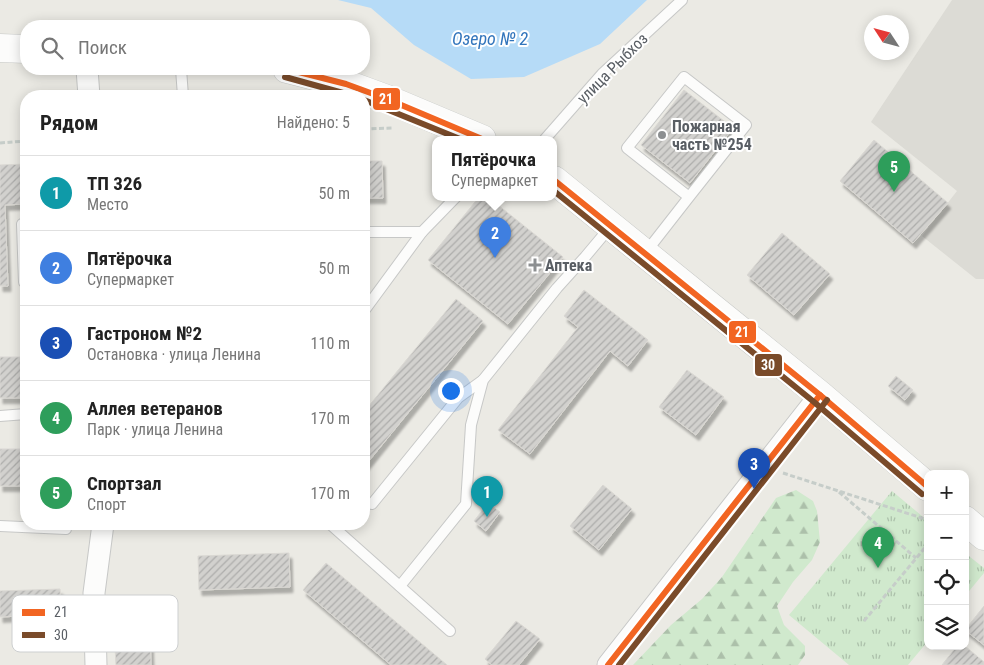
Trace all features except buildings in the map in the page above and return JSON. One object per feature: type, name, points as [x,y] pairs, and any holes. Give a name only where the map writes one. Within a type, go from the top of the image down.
[{"type":"street","points":[[0,48],[20,49]]},
{"type":"street","points":[[87,75],[89,90]]},
{"type":"street","points":[[311,75],[364,90]]},
{"type":"street","points":[[370,92],[475,136]]},
{"type":"street","points":[[557,182],[820,395],[924,484]]},
{"type":"street","points":[[608,665],[820,395]]},
{"type":"street","points":[[969,523],[984,536]]},
{"type":"street","points":[[94,595],[101,530]]},
{"type":"street","points":[[96,652],[96,665]]},
{"type":"lane","name":"улица Рыбхоз","points":[[548,136],[602,74],[682,0]]},
{"type":"lane","points":[[181,75],[183,90]]},
{"type":"lane","points":[[645,252],[689,197],[746,125],[684,77],[627,148],[689,197]]},
{"type":"lane","points":[[370,303],[422,232],[452,201]]},
{"type":"lane","points":[[372,504],[458,398],[483,380],[557,288],[611,225]]},
{"type":"lane","points":[[370,232],[422,232]]},
{"type":"lane","points":[[400,586],[466,504],[470,425],[483,380]]},
{"type":"lane","points":[[0,416],[20,414]]},
{"type":"lane","points":[[0,526],[20,527]]},
{"type":"lane","points":[[337,530],[450,631]]},
{"type":"path","points":[[0,143],[20,142]]},
{"type":"path","points":[[764,467],[924,519]]},
{"type":"path","points":[[836,490],[916,558]]},
{"type":"path","points":[[864,621],[924,549]]},
{"type":"shaded area","points":[[952,0],[984,0],[984,279],[976,279],[922,236],[957,191],[871,122]]},
{"type":"green space","points":[[796,490],[813,501],[817,511],[820,542],[812,560],[793,582],[777,606],[784,625],[805,646],[805,655],[798,665],[633,665],[671,625],[702,599],[722,577],[776,498]]},
{"type":"green space","points":[[892,491],[924,518],[924,646],[908,665],[849,665],[789,615]]},
{"type":"green space","points":[[969,556],[984,568],[984,573],[969,591]]},
{"type":"water","name":"Озеро № 2","points":[[338,0],[647,0],[600,44],[524,77],[471,79],[414,45],[371,8]]},
{"type":"transit line","name":"21","points":[[311,75],[362,90]]},
{"type":"transit line","name":"30","points":[[285,77],[332,90]]},
{"type":"transit line","name":"21","points":[[370,93],[475,136]]},
{"type":"transit line","name":"30","points":[[370,102],[453,136]]},
{"type":"transit line","name":"21","points":[[557,182],[820,395],[924,484]]},
{"type":"transit line","name":"30","points":[[557,193],[814,402],[922,494]]},
{"type":"transit line","name":"21","points":[[608,665],[820,395]]},
{"type":"transit line","name":"30","points":[[619,665],[827,400]]},
{"type":"place","name":"Пожарная часть №254","points":[[662,135]]},
{"type":"place","name":"Спортзал","points":[[894,192]]},
{"type":"place","name":"Пятёрочка","points":[[495,258]]},
{"type":"place","name":"Аптека","points":[[535,265]]},
{"type":"place","name":"Гастроном №2","points":[[754,489]]},
{"type":"place","name":"ТП 326","points":[[487,517]]},
{"type":"place","name":"Аллея ветеранов","points":[[878,568]]}]
